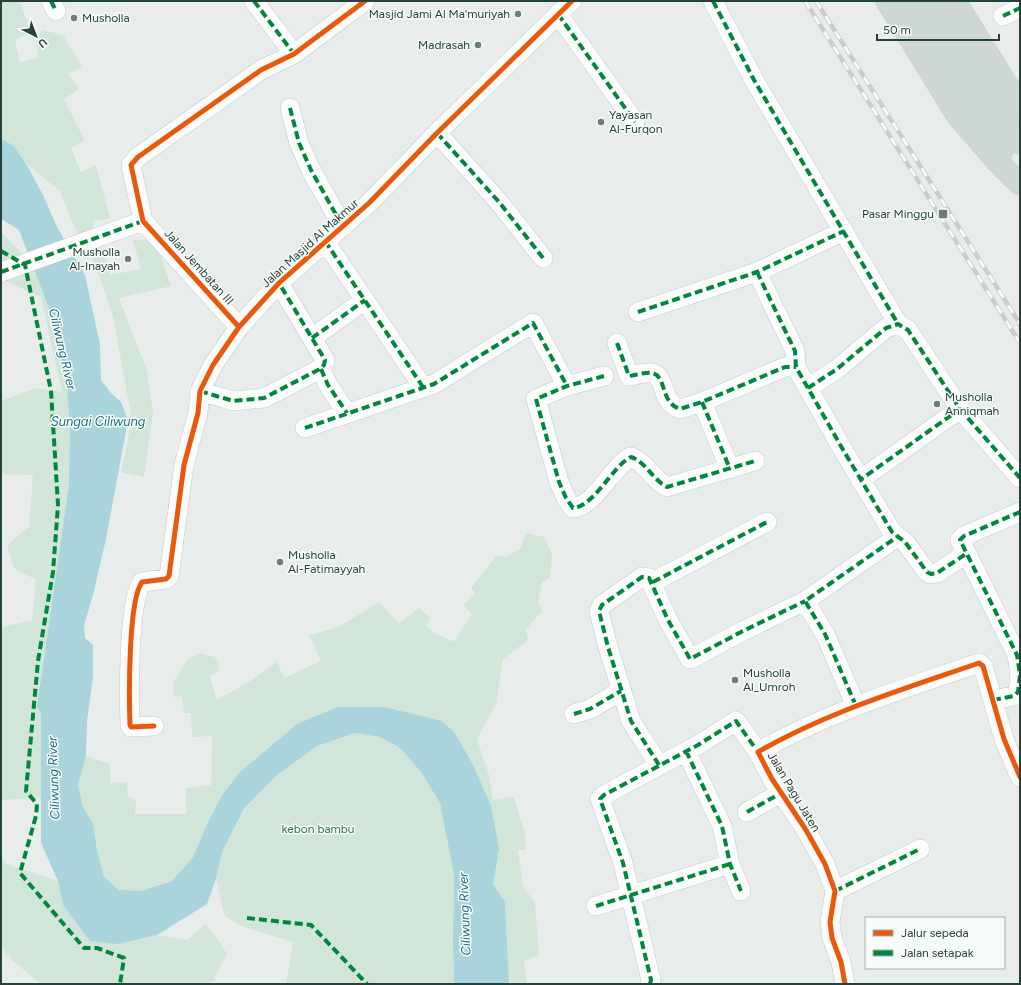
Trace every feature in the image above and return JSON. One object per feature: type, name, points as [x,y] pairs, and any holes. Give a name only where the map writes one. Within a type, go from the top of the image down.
[{"type":"main road","points":[[887,1],[957,115],[995,159],[1020,184]]},
{"type":"main road","points":[[908,1],[1020,179]]},
{"type":"main road","points":[[930,1],[1020,143]]},
{"type":"main road","points":[[955,1],[1020,106]]},
{"type":"street","points":[[254,1],[294,54]]},
{"type":"street","points":[[1,272],[143,221],[131,168],[133,162],[261,70],[294,54],[365,1]]},
{"type":"street","points":[[713,1],[754,80],[898,324],[908,330],[960,409],[1020,478]]},
{"type":"street","points":[[565,7],[636,122]]},
{"type":"street","name":"Jalan Masjid Al Makmur","points":[[154,726],[135,728],[131,727],[130,725],[128,688],[135,603],[142,582],[166,579],[169,576],[184,465],[198,413],[200,391],[213,365],[239,327],[280,283],[369,203],[437,133],[565,7]]},
{"type":"street","points":[[290,108],[299,143],[308,163],[343,227]]},
{"type":"street","points":[[437,133],[499,202],[543,258]]},
{"type":"street","name":"Jalan Jembatan III","points":[[143,221],[239,327]]},
{"type":"street","points":[[638,312],[757,272],[844,231]]},
{"type":"street","points":[[325,241],[423,387]]},
{"type":"street","points":[[757,272],[795,351],[796,367],[860,480],[892,532],[905,542],[923,567],[931,574],[937,573],[966,554]]},
{"type":"street","points":[[200,391],[233,401],[264,398],[324,365],[325,360],[280,283]]},
{"type":"street","points":[[312,338],[365,300]]},
{"type":"street","points":[[305,428],[434,384],[523,327],[533,323],[567,386]]},
{"type":"street","points":[[808,388],[837,369],[886,328],[898,324]]},
{"type":"street","points":[[617,343],[629,376],[651,373],[656,375],[659,378],[667,399],[680,409],[702,402],[785,367],[796,367]]},
{"type":"street","points":[[321,368],[328,385],[347,413]]},
{"type":"street","points":[[604,376],[567,386],[540,396],[536,399],[559,482],[566,498],[574,508],[584,503],[605,485],[618,468],[631,457],[641,462],[661,484],[667,487],[755,461]]},
{"type":"street","points":[[702,402],[730,468]]},
{"type":"street","points":[[860,480],[960,409]]},
{"type":"street","points":[[1020,512],[962,538],[960,543],[1004,628],[1018,660],[1020,675],[1018,692],[1014,696],[993,700],[1004,739],[1020,777]]},
{"type":"street","points":[[653,582],[767,522]]},
{"type":"street","points":[[659,765],[631,721],[621,691],[608,647],[600,611],[600,608],[605,602],[642,577],[649,578],[653,582],[668,620],[690,659],[742,631],[805,601],[897,537]]},
{"type":"street","points":[[805,601],[825,634],[856,706]]},
{"type":"street","name":"Jalan Pagu Jaten","points":[[835,891],[821,858],[758,752],[790,735],[856,706],[979,663],[983,666],[993,700]]},
{"type":"street","points":[[574,714],[590,710],[621,691]]},
{"type":"street","points":[[650,984],[651,980],[622,863],[600,799],[604,795],[686,752],[736,721],[758,752]]},
{"type":"street","points":[[686,752],[722,826],[730,864],[741,891]]},
{"type":"street","points":[[747,812],[781,793]]},
{"type":"street","points":[[845,984],[841,962],[832,938],[830,922],[835,891],[920,849]]},
{"type":"street","points":[[596,906],[730,864]]},
{"type":"green space","points":[[1,1],[17,1],[21,4],[30,32],[15,40],[20,63],[38,57],[36,41],[42,30],[63,35],[82,67],[69,74],[79,89],[64,99],[85,141],[71,148],[81,172],[96,165],[110,218],[93,221],[94,241],[108,262],[110,275],[141,269],[133,240],[155,239],[171,286],[119,298],[147,371],[153,413],[144,477],[121,472],[132,420],[113,316],[96,266],[72,222],[60,191],[29,166],[1,155]]},
{"type":"green space","points":[[1,232],[34,266],[55,279],[84,407],[42,772],[41,798],[1,800],[1,627],[32,621],[36,580],[14,568],[7,545],[29,527],[33,475],[1,474],[1,401],[36,388],[62,392],[41,297],[1,279]]},
{"type":"green space","points":[[526,533],[544,537],[552,554],[550,578],[542,582],[538,601],[542,611],[526,629],[528,640],[503,659],[496,704],[477,739],[489,775],[493,800],[514,797],[525,834],[526,850],[518,850],[523,886],[535,903],[539,956],[524,960],[527,984],[509,984],[505,903],[493,884],[455,733],[297,724],[240,772],[222,795],[208,822],[193,857],[172,881],[141,891],[119,890],[104,877],[97,850],[93,823],[83,807],[78,785],[86,756],[110,764],[110,783],[127,782],[128,797],[136,800],[135,814],[186,814],[186,788],[211,785],[212,736],[192,737],[191,713],[184,713],[182,696],[174,697],[173,682],[188,659],[200,653],[215,657],[220,670],[210,676],[217,700],[252,680],[277,662],[284,678],[321,661],[309,635],[339,627],[379,602],[399,623],[419,608],[431,618],[426,626],[435,633],[454,642],[472,614],[463,605],[475,593],[471,588],[497,555],[506,557],[520,549]]},
{"type":"green space","name":"kebon bambu","points":[[355,733],[380,737],[400,748],[421,772],[440,803],[454,875],[454,984],[286,984],[293,942],[241,926],[224,915],[216,879],[222,852],[245,809],[276,776],[317,746]]},
{"type":"green space","points":[[1,859],[6,864],[58,881],[63,905],[118,944],[157,935],[187,940],[205,924],[219,941],[227,954],[214,978],[216,980],[208,984],[41,984],[13,961],[1,947]]},
{"type":"water","name":"Sungai Ciliwung","points":[[1,139],[14,146],[29,169],[44,197],[57,227],[85,275],[100,344],[101,380],[111,393],[121,402],[128,420],[106,539],[93,595],[84,625],[85,638],[93,645],[93,677],[87,721],[86,756],[78,785],[83,807],[93,823],[97,850],[104,877],[119,890],[141,891],[172,881],[193,857],[208,822],[222,795],[240,772],[297,724],[338,707],[384,707],[442,721],[455,733],[474,767],[491,806],[499,849],[493,884],[505,902],[509,984],[454,984],[454,875],[440,803],[421,772],[400,748],[380,737],[355,733],[317,746],[276,776],[244,809],[222,852],[216,879],[207,904],[157,935],[118,944],[90,941],[63,905],[58,881],[41,843],[41,713],[37,707],[69,485],[70,432],[67,383],[49,308],[19,230],[1,219]]},
{"type":"railway","points":[[805,1],[1020,343]]},
{"type":"railway","points":[[816,1],[1020,324]]},
{"type":"marked path","points":[[51,1],[56,11]]},
{"type":"marked path","points":[[254,1],[294,54]]},
{"type":"marked path","points":[[713,1],[754,80],[898,324]]},
{"type":"marked path","points":[[1003,16],[1020,8]]},
{"type":"marked path","points":[[558,14],[635,122]]},
{"type":"marked path","points":[[290,108],[299,143],[311,170],[343,227]]},
{"type":"marked path","points":[[437,133],[499,202],[543,258]]},
{"type":"marked path","points":[[1,272],[143,221]]},
{"type":"marked path","points":[[638,312],[757,272],[844,231]]},
{"type":"marked path","points":[[325,241],[423,387]]},
{"type":"marked path","points":[[1,251],[25,265],[51,391],[58,505],[53,572],[38,661],[26,791],[37,804],[36,816],[20,873],[84,948],[97,948],[124,958],[120,984]]},
{"type":"marked path","points":[[757,272],[795,351],[796,367],[892,532],[905,542],[927,572],[931,574],[937,573],[966,554]]},
{"type":"marked path","points":[[200,391],[233,401],[264,398],[320,369],[324,365],[325,360],[279,283]]},
{"type":"marked path","points":[[312,338],[365,300]]},
{"type":"marked path","points":[[305,428],[434,384],[533,323],[567,386]]},
{"type":"marked path","points":[[808,388],[837,369],[886,328],[898,324],[908,330],[960,409],[860,480]]},
{"type":"marked path","points":[[617,343],[629,376],[643,373],[652,373],[657,375],[669,401],[680,409],[702,402],[785,367],[796,367]]},
{"type":"marked path","points":[[321,369],[328,385],[347,413]]},
{"type":"marked path","points":[[604,376],[567,386],[536,399],[559,482],[566,498],[573,508],[581,506],[589,500],[617,468],[631,457],[641,463],[667,487],[755,461]]},
{"type":"marked path","points":[[702,402],[730,469]]},
{"type":"marked path","points":[[960,409],[1020,478]]},
{"type":"marked path","points":[[993,700],[1014,696],[1018,692],[1020,675],[1017,655],[960,540],[964,536],[1020,512]]},
{"type":"marked path","points":[[653,582],[767,522]]},
{"type":"marked path","points":[[856,706],[825,634],[805,601],[897,537]]},
{"type":"marked path","points":[[659,765],[631,721],[608,647],[599,611],[602,605],[642,577],[649,578],[668,620],[690,659],[805,601]]},
{"type":"marked path","points":[[574,714],[590,709],[621,691]]},
{"type":"marked path","points":[[650,984],[651,980],[623,863],[600,799],[604,795],[698,745],[736,721],[758,752]]},
{"type":"marked path","points":[[686,751],[722,826],[730,864],[741,891]]},
{"type":"marked path","points":[[747,812],[781,793]]},
{"type":"marked path","points":[[835,891],[920,849]]},
{"type":"marked path","points":[[596,906],[730,864]]},
{"type":"marked path","points":[[247,918],[311,925],[367,984]]},
{"type":"cycle path","points":[[239,327],[143,221],[131,165],[138,157],[261,70],[294,54],[365,1]]},
{"type":"cycle path","points":[[154,726],[131,727],[130,725],[130,650],[134,609],[137,592],[142,582],[166,579],[169,576],[184,465],[198,413],[200,391],[213,365],[239,327],[279,283],[369,203],[437,133],[572,1]]},
{"type":"cycle path","points":[[845,984],[841,962],[832,938],[830,922],[835,891],[825,864],[806,830],[772,779],[758,752],[838,713],[979,663],[983,666],[1004,739],[1020,777]]},
{"type":"place","name":"Masjid Jami Al Ma'muriyah","points":[[518,14]]},
{"type":"place","name":"Musholla","points":[[74,18]]},
{"type":"place","name":"Madrasah","points":[[478,45]]},
{"type":"place","name":"Yayasan Al-Furqon","points":[[601,122]]},
{"type":"place","name":"Pasar Minggu","points":[[943,214]]},
{"type":"place","name":"Musholla Al-Inayah","points":[[128,259]]},
{"type":"place","name":"Musholla Anniqmah","points":[[937,404]]},
{"type":"place","name":"Musholla Al-Fatimayyah","points":[[280,562]]},
{"type":"place","name":"Musholla Al_Umroh","points":[[735,680]]},
{"type":"water label","name":"Ciliwung River","points":[[63,349]]},
{"type":"water label","name":"Ciliwung River","points":[[53,778]]},
{"type":"water label","name":"Ciliwung River","points":[[464,914]]}]
